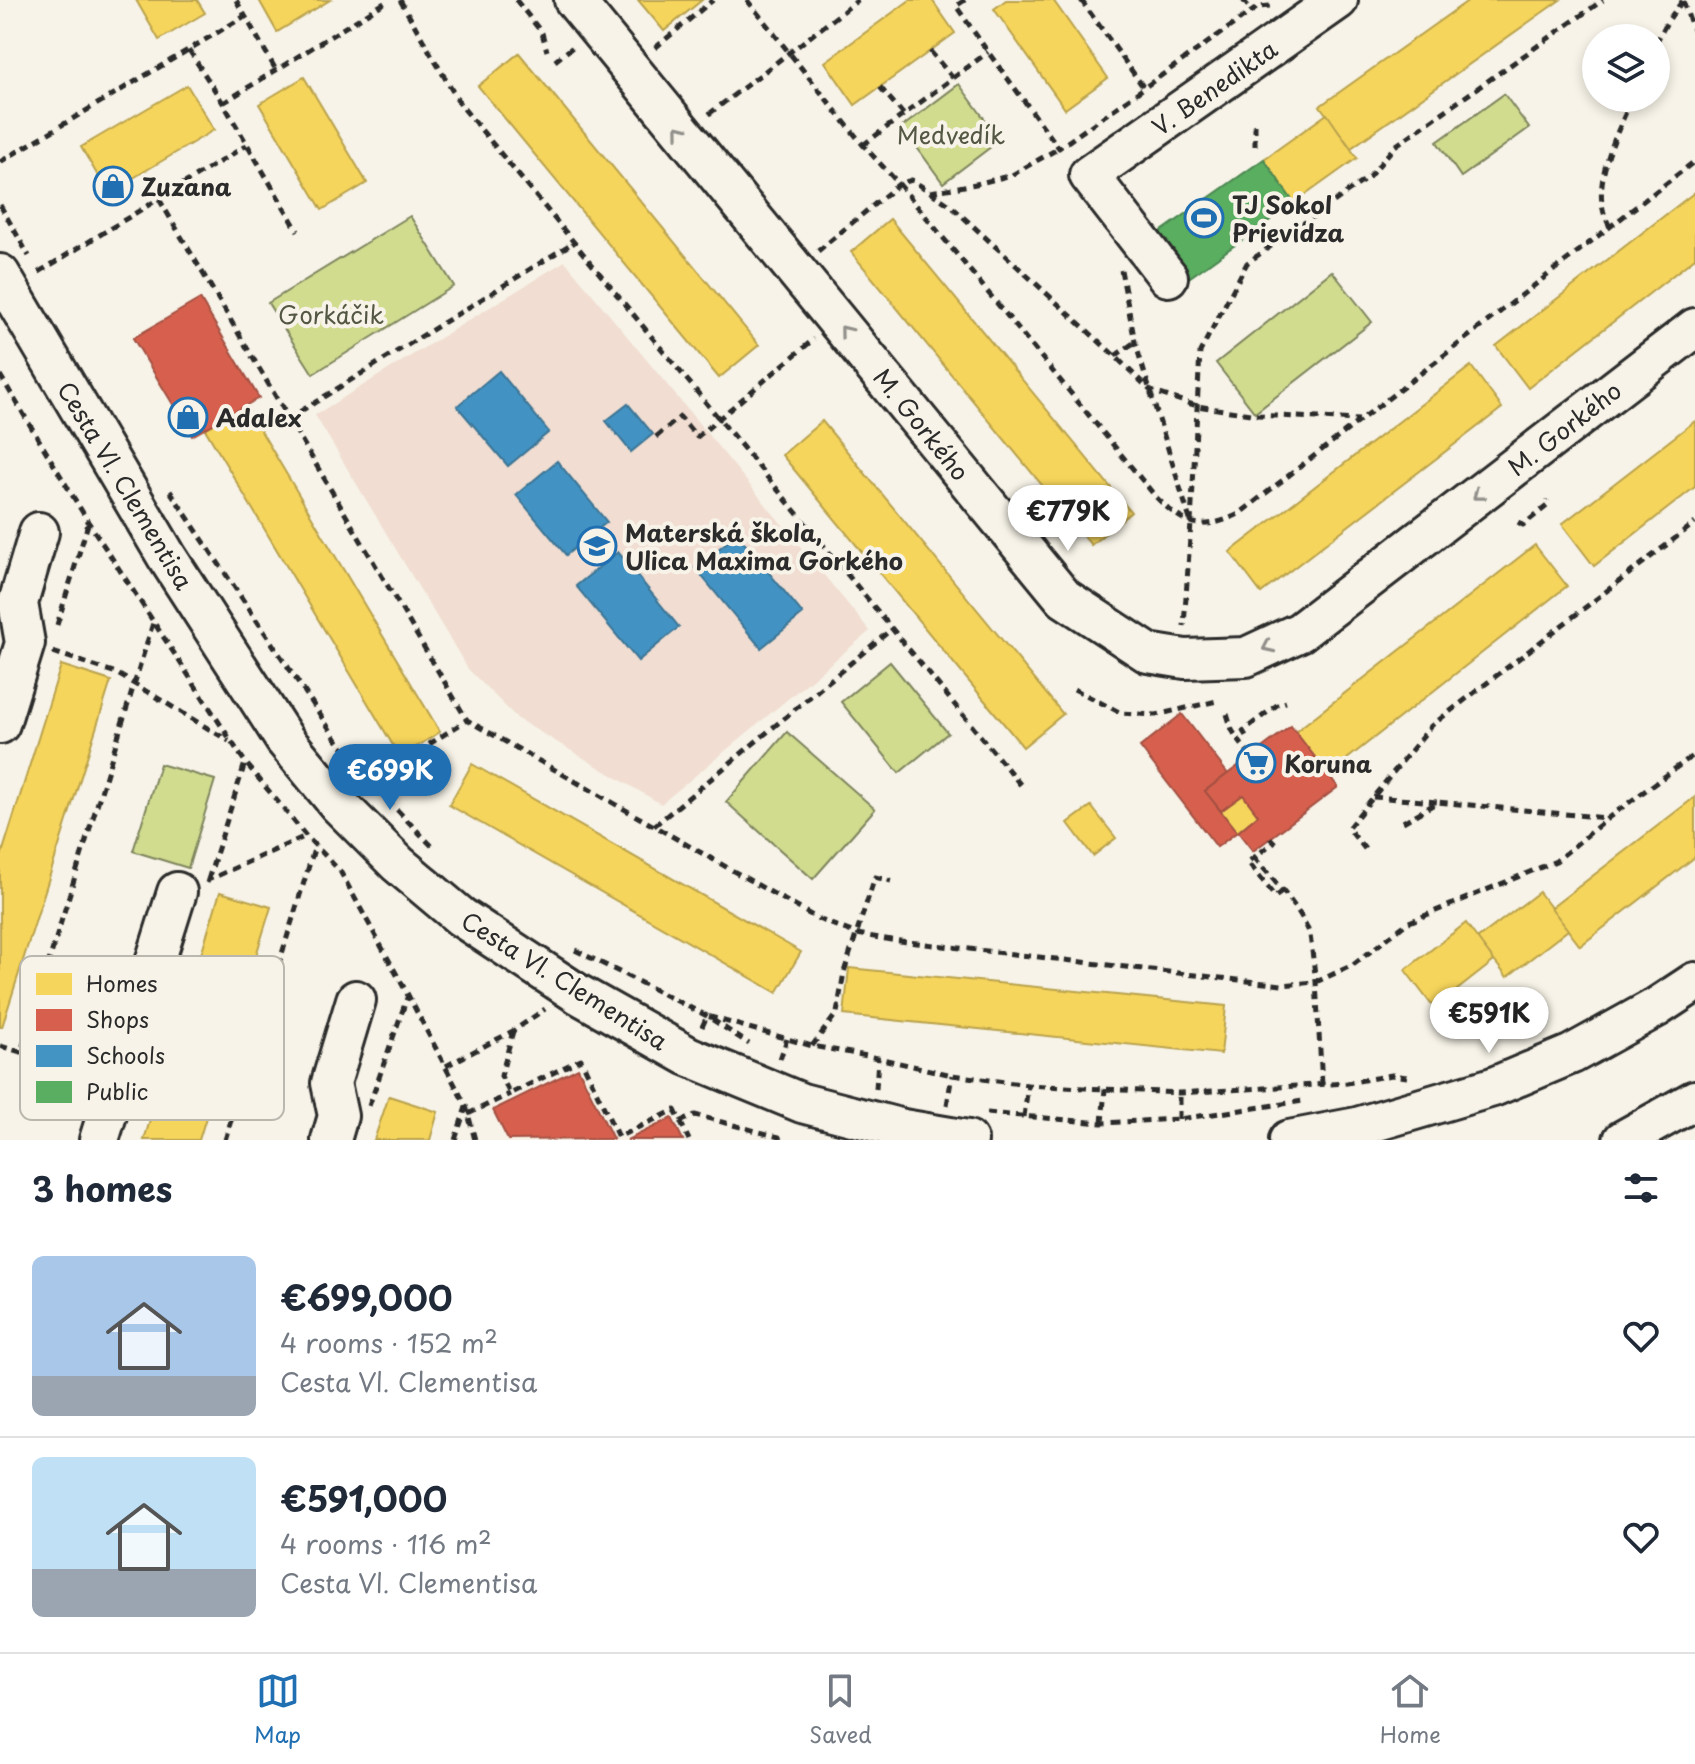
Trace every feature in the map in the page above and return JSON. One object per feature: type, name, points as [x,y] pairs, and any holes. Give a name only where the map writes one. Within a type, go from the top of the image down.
[{"type":"street","name":"M. Gorkého","points":[[574,0],[1064,598],[1148,653],[1185,659],[1246,657],[1300,632],[1695,328]]},
{"type":"street","name":"V. Benedikta","points":[[1168,277],[1089,175],[1338,0]]},
{"type":"street","name":"Cesta Vl. Clementisa","points":[[16,266],[167,557],[285,740],[338,804],[398,864],[461,917],[578,994],[688,1056],[802,1103],[903,1129],[972,1126]]},
{"type":"street","points":[[0,724],[37,647],[18,603],[39,532]]},
{"type":"street","points":[[166,956],[192,886]]},
{"type":"street","points":[[1289,1140],[1357,1127],[1493,1087],[1572,1054],[1695,982]]},
{"type":"street","points":[[334,1128],[331,1083],[356,1000]]},
{"type":"street","points":[[1623,1140],[1695,1100]]},
{"type":"street","points":[[99,1140],[106,1120]]},
{"type":"path","points":[[236,0],[276,70]]},
{"type":"path","points":[[223,103],[389,0]]},
{"type":"path","points":[[400,0],[460,104],[1024,789]]},
{"type":"path","points":[[516,0],[542,33],[547,51]]},
{"type":"path","points":[[651,51],[713,0]]},
{"type":"path","points":[[747,0],[863,145],[899,184],[1156,497],[1173,514],[1191,523],[1217,524],[1239,514],[1695,161]]},
{"type":"path","points":[[699,110],[705,117],[858,0]]},
{"type":"path","points":[[965,0],[956,6],[1059,148]]},
{"type":"path","points":[[1081,0],[1144,88]]},
{"type":"path","points":[[1243,0],[1252,11]]},
{"type":"path","points":[[1184,630],[1200,352],[1247,263],[1369,177],[1395,146],[1603,0]]},
{"type":"path","points":[[1683,0],[1695,36]]},
{"type":"path","points":[[1666,24],[1683,0]]},
{"type":"path","points":[[930,192],[1012,175],[1059,148],[1258,7],[1280,6]]},
{"type":"path","points":[[0,162],[245,16]]},
{"type":"path","points":[[189,50],[298,231]]},
{"type":"path","points":[[555,61],[569,50]]},
{"type":"path","points":[[930,51],[953,78]]},
{"type":"path","points":[[863,145],[988,52]]},
{"type":"path","points":[[880,87],[904,115]]},
{"type":"path","points":[[1610,227],[1603,211],[1601,193],[1607,161],[1626,112]]},
{"type":"path","points":[[1255,124],[1255,149]]},
{"type":"path","points":[[39,272],[247,145]]},
{"type":"path","points":[[817,252],[899,184],[912,180],[950,205],[1151,391],[1197,406],[1257,415],[1360,420]]},
{"type":"path","points":[[159,199],[467,720],[818,919],[857,934],[1282,985],[1316,982],[1353,965],[1407,923],[1556,861],[1695,754]]},
{"type":"path","points":[[0,205],[16,266]]},
{"type":"path","points":[[288,419],[574,242]]},
{"type":"path","points":[[1120,269],[1135,342],[1191,523]]},
{"type":"path","points":[[656,437],[680,417],[697,437],[836,320]]},
{"type":"path","points":[[1115,356],[1135,342]]},
{"type":"path","points":[[0,375],[89,523],[245,762],[306,836],[340,871],[446,1066],[466,1106],[475,1140]]},
{"type":"path","points":[[163,480],[337,740],[370,782],[436,850]]},
{"type":"path","points":[[1518,522],[1523,525],[1547,506],[1547,500]]},
{"type":"path","points":[[89,523],[37,647],[116,673],[233,744]]},
{"type":"path","points":[[1365,849],[1348,828],[1431,726],[1695,523]]},
{"type":"path","points":[[50,956],[154,622]]},
{"type":"path","points":[[1172,627],[1194,631]]},
{"type":"path","points":[[654,826],[893,628]]},
{"type":"path","points":[[1074,689],[1121,713],[1156,715],[1217,701]]},
{"type":"path","points":[[1239,741],[1246,736],[1243,731],[1277,705],[1286,702]]},
{"type":"path","points":[[1227,714],[1232,730],[1251,756]]},
{"type":"path","points":[[370,782],[467,720]]},
{"type":"path","points":[[192,886],[245,762]]},
{"type":"path","points":[[1373,797],[1608,818]]},
{"type":"path","points":[[1403,822],[1438,802]]},
{"type":"path","points":[[192,886],[306,836]]},
{"type":"path","points":[[1270,838],[1274,842],[1254,857],[1307,928],[1316,982],[1322,1085]]},
{"type":"path","points":[[281,956],[315,846]]},
{"type":"path","points":[[812,1046],[837,1013],[844,972],[875,877],[891,881]]},
{"type":"path","points":[[565,945],[707,1016],[756,1048]]},
{"type":"path","points":[[334,1128],[362,1124],[408,995]]},
{"type":"path","points":[[446,1066],[513,1031],[550,1006]]},
{"type":"path","points":[[688,1056],[707,1016]]},
{"type":"path","points":[[707,1016],[812,1046],[952,1075],[1028,1085],[1179,1093],[1347,1083],[1392,1075],[1416,1078],[1390,1085]]},
{"type":"path","points":[[510,1094],[501,1076],[513,1031]]},
{"type":"path","points":[[780,1060],[787,1039]]},
{"type":"path","points":[[0,1046],[20,1052]]},
{"type":"path","points":[[768,1056],[793,1064]]},
{"type":"path","points":[[862,1087],[876,1092],[878,1058]]},
{"type":"path","points":[[468,1114],[581,1059],[618,1137],[675,1110],[689,1140]]},
{"type":"path","points":[[947,1108],[952,1075]]},
{"type":"path","points":[[1347,1083],[1350,1095]]},
{"type":"path","points":[[1024,1117],[1028,1085]]},
{"type":"path","points":[[1102,1123],[1105,1089]]},
{"type":"path","points":[[1179,1093],[1179,1119]]},
{"type":"path","points":[[972,1126],[1024,1117],[1102,1123],[1179,1119],[1303,1101]]},
{"type":"path","points":[[455,1140],[466,1106]]},
{"type":"path","points":[[680,1122],[695,1115],[753,1128],[780,1140]]},
{"type":"path","points":[[225,1140],[231,1120]]},
{"type":"shaded area","name":"Materská škola, Ulica Maxima Gorkého","points":[[565,261],[870,631],[661,804],[518,719],[468,669],[315,415]]},
{"type":"green space","name":"Medvedík","points":[[959,84],[1000,140],[943,183],[902,127]]},
{"type":"green space","points":[[1504,94],[1529,128],[1461,177],[1437,142]]},
{"type":"green space","name":"Gorkáčik","points":[[410,216],[454,286],[313,374],[268,303]]},
{"type":"green space","points":[[1332,271],[1372,322],[1255,413],[1216,363]]},
{"type":"green space","points":[[890,662],[948,733],[899,773],[841,702]]},
{"type":"green space","points":[[787,732],[875,809],[813,879],[726,802]]},
{"type":"green space","points":[[160,764],[215,780],[188,868],[133,851]]},
{"type":"building: Homes","points":[[136,0],[197,0],[205,13],[159,40]]},
{"type":"building: Homes","points":[[259,0],[330,0],[277,32]]},
{"type":"building: Homes","points":[[638,0],[702,0],[664,31]]},
{"type":"building: Homes","points":[[910,0],[932,0],[955,33],[855,105],[825,62]]},
{"type":"building: Homes","points":[[1006,0],[1053,0],[1108,78],[1065,109],[994,9]]},
{"type":"building: Homes","points":[[1469,0],[1560,0],[1351,148],[1320,106]]},
{"type":"building: Homes","points":[[519,53],[759,345],[719,378],[478,86]]},
{"type":"building: Homes","points":[[304,77],[367,183],[322,210],[259,104]]},
{"type":"building: Homes","points":[[187,85],[214,130],[108,193],[81,147]]},
{"type":"building: Homes","points":[[1327,114],[1357,158],[1294,203],[1264,159]]},
{"type":"building: Homes","points":[[1695,192],[1695,258],[1528,388],[1496,346]]},
{"type":"building: Homes","points":[[890,219],[1131,512],[1091,545],[851,252]]},
{"type":"building: Homes","points":[[1471,366],[1502,408],[1261,593],[1230,552]]},
{"type":"building: Homes","points":[[246,406],[440,732],[400,757],[205,429]]},
{"type":"building: Homes","points":[[822,421],[1063,714],[1023,747],[782,455]]},
{"type":"building: Homes","points":[[1695,421],[1695,487],[1594,566],[1562,524]]},
{"type":"building: Homes","points":[[1535,545],[1567,586],[1328,774],[1295,732]]},
{"type":"building: Homes","points":[[61,665],[111,681],[24,956],[20,956],[20,970],[2,1027],[0,860]]},
{"type":"building: Homes","points":[[472,764],[801,952],[777,993],[449,805]]},
{"type":"building: Homes","points":[[1243,795],[1258,815],[1237,832],[1221,811]]},
{"type":"building: Homes","points":[[1695,797],[1695,857],[1580,946],[1551,908]]},
{"type":"building: Homes","points":[[1091,806],[1116,838],[1093,856],[1068,823]]},
{"type":"building: Homes","points":[[220,892],[271,907],[256,956],[200,956]]},
{"type":"building: Homes","points":[[1539,892],[1568,930],[1507,977],[1477,939]]},
{"type":"building: Homes","points":[[1466,923],[1494,961],[1434,1008],[1405,970]]},
{"type":"building: Homes","points":[[849,968],[1226,1006],[1221,1054],[844,1015]]},
{"type":"building: Homes","points":[[389,1096],[438,1112],[430,1140],[374,1140]]},
{"type":"building: Homes","points":[[150,1120],[205,1120],[199,1140],[144,1140]]},
{"type":"building: Shops","points":[[200,299],[259,398],[192,436],[133,338]]},
{"type":"building: Shops","points":[[1182,714],[1228,774],[1205,791],[1237,832],[1217,847],[1140,747]]},
{"type":"building: Shops","points":[[1291,726],[1338,787],[1253,851],[1238,832],[1258,815],[1243,795],[1221,811],[1205,791]]},
{"type":"building: Shops","points":[[578,1068],[613,1139],[508,1140],[493,1110]]},
{"type":"building: Shops","points":[[672,1118],[683,1140],[627,1140]]},
{"type":"building: Schools","points":[[499,371],[549,432],[508,466],[457,406]]},
{"type":"building: Schools","points":[[628,404],[653,434],[631,452],[606,421]]},
{"type":"building: Schools","points":[[557,461],[607,522],[566,555],[516,495]]},
{"type":"building: Schools","points":[[737,534],[803,614],[761,648],[695,568]]},
{"type":"building: Schools","points":[[618,552],[679,627],[638,661],[576,586]]},
{"type":"building: Public","points":[[1264,159],[1294,203],[1190,277],[1159,233]]},
{"type":"place","name":"Zuzana","points":[[113,186]]},
{"type":"place","name":"TJ Sokol Prievidza","points":[[1204,218]]},
{"type":"place","name":"Adalex","points":[[188,417]]},
{"type":"place","name":"Materská škola, Ulica Maxima Gorkého","points":[[597,546]]},
{"type":"place","name":"Koruna","points":[[1256,763]]}]
